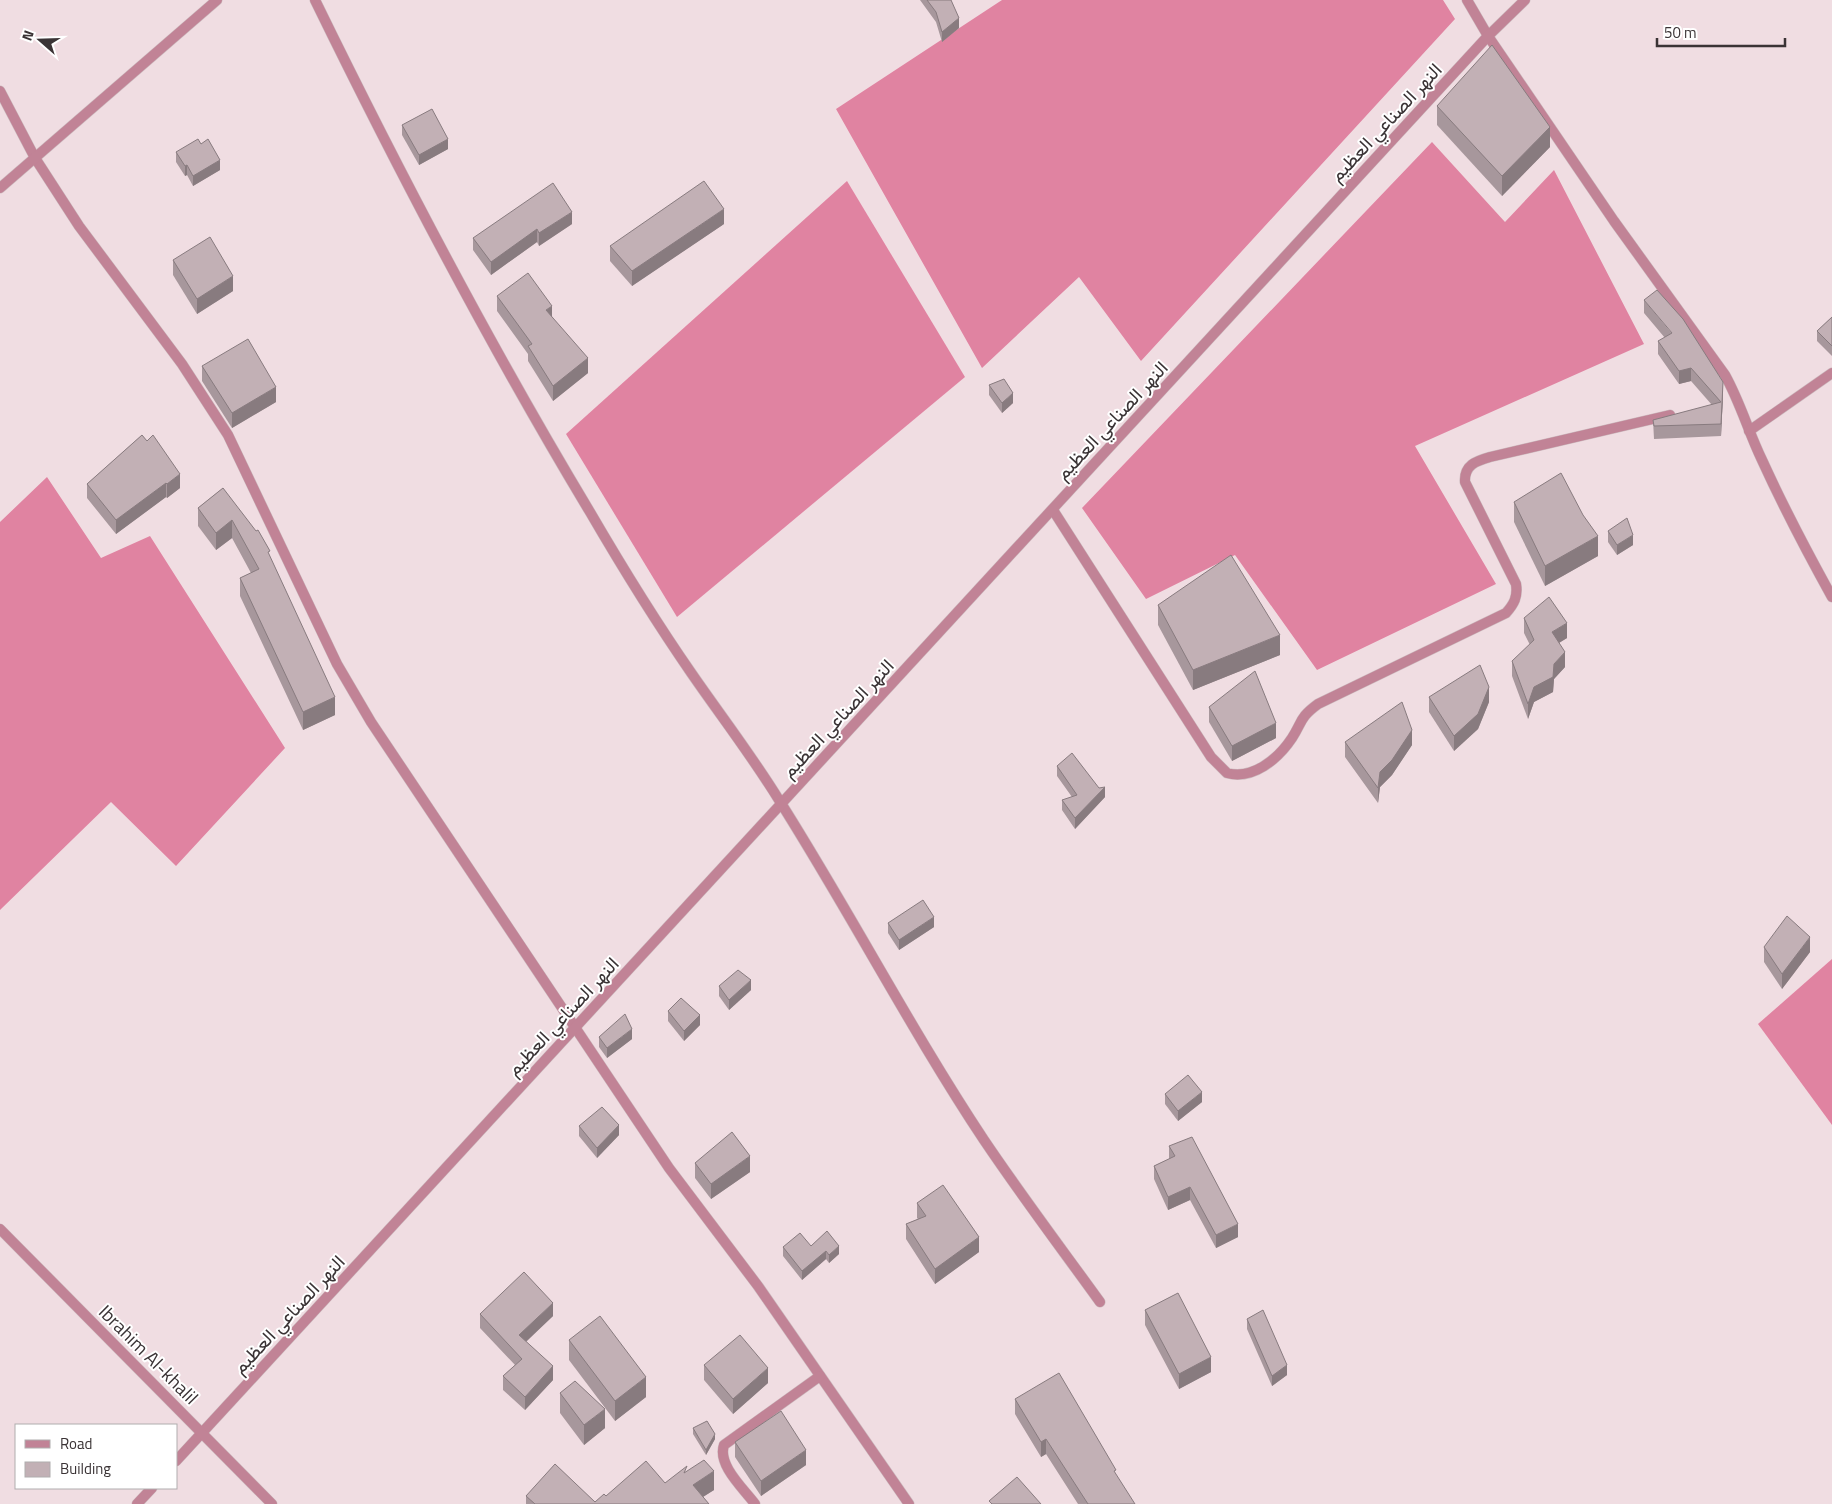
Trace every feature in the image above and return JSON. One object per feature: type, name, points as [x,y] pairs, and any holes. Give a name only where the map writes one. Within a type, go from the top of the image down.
[{"type":"street","points":[[0,188],[217,0]]},
{"type":"street","points":[[315,0],[379,130],[442,249],[502,360],[585,504],[691,673],[752,757],[782,804],[909,1020],[979,1132],[1100,1302]]},
{"type":"street","points":[[1467,0],[1488,36],[1614,221],[1725,375],[1740,402],[1749,431],[1832,597]]},
{"type":"street","name":"النهر الصناعي العظيم","points":[[178,1459],[1488,36],[1525,0]]},
{"type":"street","points":[[0,92],[35,158],[80,226],[182,364],[228,435],[337,664],[371,722],[669,1168],[758,1286],[909,1504]]},
{"type":"street","points":[[1749,431],[1832,373]]},
{"type":"street","points":[[1053,510],[1211,757],[1227,773],[1248,775],[1275,758],[1292,738],[1300,720],[1318,704],[1506,613],[1513,605],[1517,594],[1516,584],[1464,482],[1464,474],[1469,466],[1476,461],[1490,457],[1670,415]]},
{"type":"street","name":"Ibrahim Al-khalil","points":[[0,1229],[272,1504]]},
{"type":"street","points":[[755,1504],[725,1462],[722,1452],[724,1445],[820,1376]]},
{"type":"street","points":[[137,1504],[151,1489]]},
{"type":"shaded area","points":[[1002,0],[1443,0],[1455,19],[1141,361],[1079,277],[982,368],[836,109]]},
{"type":"shaded area","points":[[1432,142],[1505,222],[1554,170],[1644,344],[1415,446],[1496,584],[1317,670],[1235,555],[1146,599],[1082,508]]},
{"type":"shaded area","points":[[847,181],[965,377],[677,617],[566,434]]},
{"type":"shaded area","points":[[47,477],[101,558],[150,536],[285,748],[176,866],[111,802],[0,910],[0,522]]},
{"type":"shaded area","points":[[1832,959],[1832,1125],[1758,1024]]},
{"type":"building","points":[[927,0],[951,0],[959,18],[942,32],[936,12]]},
{"type":"building","points":[[1492,45],[1550,127],[1502,176],[1437,106]]},
{"type":"building","points":[[432,109],[448,139],[419,155],[402,125]]},
{"type":"building","points":[[198,139],[201,144],[208,139],[220,160],[193,176],[176,152]]},
{"type":"building","points":[[704,181],[724,209],[632,271],[610,246]]},
{"type":"building","points":[[553,183],[572,212],[539,233],[537,229],[491,262],[473,238]]},
{"type":"building","points":[[210,237],[233,276],[197,299],[173,260]]},
{"type":"building","points":[[528,273],[552,306],[546,310],[588,358],[553,386],[528,346],[532,344],[497,296]]},
{"type":"building","points":[[1657,290],[1683,319],[1723,382],[1721,424],[1654,426],[1653,420],[1721,402],[1691,368],[1679,371],[1658,341],[1672,333],[1644,300]]},
{"type":"building","points":[[1832,317],[1832,346],[1817,331]]},
{"type":"building","points":[[248,339],[276,387],[232,413],[202,366]]},
{"type":"building","points":[[1004,379],[1013,393],[1002,403],[989,385]]},
{"type":"building","points":[[142,435],[147,441],[153,435],[180,474],[116,520],[87,484]]},
{"type":"building","points":[[1561,473],[1583,515],[1598,536],[1545,566],[1514,502]]},
{"type":"building","points":[[223,488],[256,531],[258,530],[270,551],[268,552],[335,697],[303,712],[240,578],[259,569],[232,520],[216,533],[198,508]]},
{"type":"building","points":[[1627,518],[1633,535],[1617,545],[1608,531]]},
{"type":"building","points":[[1231,555],[1280,635],[1193,670],[1158,605]]},
{"type":"building","points":[[1549,597],[1567,623],[1552,632],[1565,652],[1554,664],[1553,677],[1534,687],[1528,704],[1512,661],[1534,640],[1524,618]]},
{"type":"building","points":[[1480,665],[1489,687],[1478,714],[1454,736],[1429,697]]},
{"type":"building","points":[[1255,671],[1276,723],[1232,746],[1209,707]]},
{"type":"building","points":[[1402,702],[1412,730],[1392,760],[1380,772],[1378,788],[1345,742]]},
{"type":"building","points":[[1072,753],[1099,788],[1105,787],[1075,818],[1062,800],[1077,795],[1057,766]]},
{"type":"building","points":[[923,900],[934,917],[899,940],[888,923]]},
{"type":"building","points":[[1787,916],[1810,937],[1782,974],[1764,947]]},
{"type":"building","points":[[738,970],[751,980],[729,1000],[719,986]]},
{"type":"building","points":[[681,998],[700,1015],[684,1031],[668,1011]]},
{"type":"building","points":[[625,1014],[632,1029],[607,1048],[599,1037]]},
{"type":"building","points":[[1188,1075],[1202,1092],[1178,1111],[1165,1094]]},
{"type":"building","points":[[602,1107],[619,1125],[597,1148],[579,1126]]},
{"type":"building","points":[[732,1132],[750,1156],[711,1184],[695,1163]]},
{"type":"building","points":[[1192,1137],[1238,1224],[1216,1235],[1190,1187],[1168,1197],[1154,1166],[1175,1156],[1169,1146]]},
{"type":"building","points":[[943,1185],[979,1237],[935,1269],[906,1224],[926,1216],[917,1203]]},
{"type":"building","points":[[827,1231],[839,1246],[829,1255],[826,1251],[802,1271],[783,1247],[800,1233],[811,1246]]},
{"type":"building","points":[[524,1272],[553,1303],[519,1335],[553,1366],[525,1397],[503,1376],[522,1359],[480,1314]]},
{"type":"building","points":[[1178,1293],[1211,1357],[1179,1374],[1145,1310]]},
{"type":"building","points":[[1263,1310],[1287,1365],[1272,1376],[1247,1319]]},
{"type":"building","points":[[600,1316],[646,1377],[615,1401],[569,1340]]},
{"type":"building","points":[[740,1335],[768,1368],[733,1399],[704,1365]]},
{"type":"building","points":[[1059,1373],[1116,1470],[1114,1471],[1135,1504],[1088,1504],[1046,1439],[1041,1442],[1015,1399]]},
{"type":"building","points":[[575,1381],[605,1409],[584,1425],[560,1393]]},
{"type":"building","points":[[781,1411],[806,1450],[761,1481],[735,1442]]},
{"type":"building","points":[[707,1421],[715,1434],[706,1450],[693,1428]]},
{"type":"building","points":[[704,1460],[714,1471],[693,1485],[709,1504],[535,1504],[526,1496],[555,1464],[595,1502],[604,1494],[606,1496],[646,1461],[665,1483],[687,1466],[684,1473]]},
{"type":"building","points":[[1017,1477],[1041,1504],[992,1504],[989,1501]]}]
